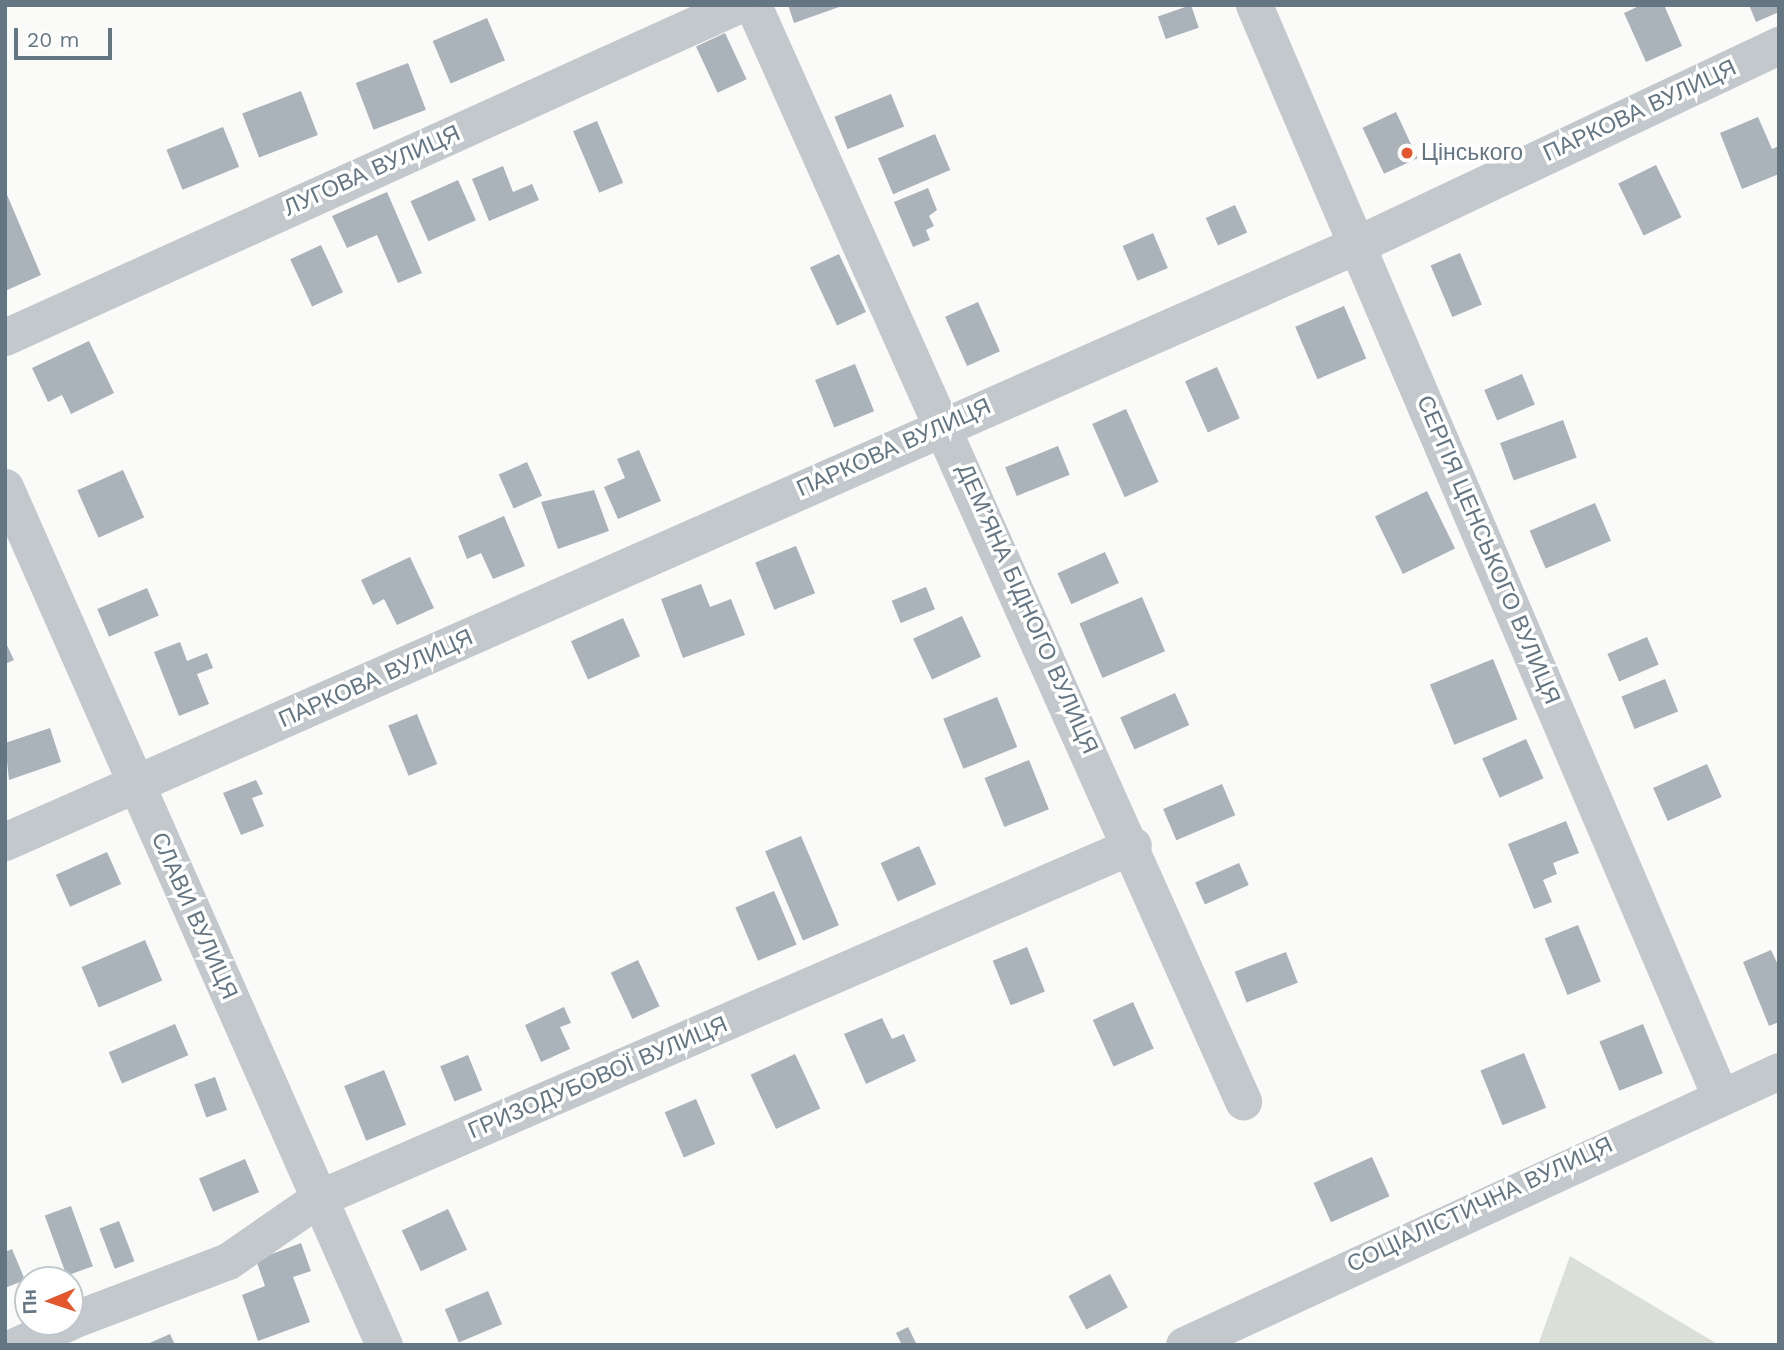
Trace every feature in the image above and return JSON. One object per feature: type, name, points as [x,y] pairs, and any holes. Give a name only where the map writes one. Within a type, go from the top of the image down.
[{"type":"street","name":"ЛУГОВА ВУЛИЦЯ","points":[[5,337],[738,5]]},
{"type":"street","name":"ДЕМ’ЯНА БІДНОГО ВУЛИЦЯ","points":[[753,5],[1133,845],[1243,1101]]},
{"type":"street","name":"СЕРГІЯ ЦЕНСЬКОГО ВУЛИЦЯ","points":[[1254,5],[1720,1096]]},
{"type":"street","name":"ПАРКОВА ВУЛИЦЯ","points":[[5,842],[1357,244],[1779,46]]},
{"type":"street","name":"СЛАВИ ВУЛИЦЯ","points":[[5,487],[384,1345]]},
{"type":"street","name":"ГРИЗОДУБОВОЇ ВУЛИЦЯ","points":[[84,1316],[228,1261],[319,1198],[1133,845]]},
{"type":"street","name":"СОЦІАЛІСТИЧНА ВУЛИЦЯ","points":[[1184,1345],[1779,1071]]},
{"type":"street","name":"ГРИЗОДУБОВОЇ ВУЛИЦЯ","points":[[17,1345],[37,1336]]},
{"type":"shaded area","points":[[1570,1256],[1719,1345],[1538,1345]]},
{"type":"building","points":[[788,5],[842,5],[842,6],[794,23]]},
{"type":"building","points":[[1191,5],[1199,28],[1166,39],[1158,16]]},
{"type":"building","points":[[1641,5],[1664,5],[1682,46],[1646,62],[1624,13]]},
{"type":"building","points":[[1749,5],[1779,5],[1779,12],[1756,22]]},
{"type":"building","points":[[487,18],[505,60],[451,83],[433,41]]},
{"type":"building","points":[[725,33],[747,79],[718,93],[696,47]]},
{"type":"building","points":[[408,63],[426,110],[374,130],[356,83]]},
{"type":"building","points":[[301,91],[318,135],[259,157],[242,114]]},
{"type":"building","points":[[891,94],[904,126],[848,149],[834,117]]},
{"type":"building","points":[[1396,112],[1418,158],[1384,174],[1362,128]]},
{"type":"building","points":[[1758,117],[1772,149],[1779,146],[1779,174],[1742,189],[1720,133]]},
{"type":"building","points":[[597,121],[623,183],[599,193],[573,131]]},
{"type":"building","points":[[223,127],[239,167],[183,190],[166,150]]},
{"type":"building","points":[[935,134],[950,170],[893,194],[878,158]]},
{"type":"building","points":[[1656,165],[1681,217],[1644,236],[1618,183]]},
{"type":"building","points":[[503,166],[513,192],[532,184],[539,200],[489,221],[472,179]]},
{"type":"building","points":[[458,180],[476,220],[428,241],[410,201]]},
{"type":"building","points":[[928,188],[937,210],[929,216],[934,226],[926,230],[930,240],[913,247],[894,202]]},
{"type":"building","points":[[5,190],[41,275],[5,291]]},
{"type":"building","points":[[387,192],[422,273],[398,283],[377,235],[347,248],[332,216]]},
{"type":"building","points":[[1235,205],[1247,232],[1218,245],[1206,218]]},
{"type":"building","points":[[1153,233],[1168,268],[1137,281],[1123,246]]},
{"type":"building","points":[[321,245],[343,292],[312,306],[290,259]]},
{"type":"building","points":[[1460,253],[1482,305],[1452,317],[1431,266]]},
{"type":"building","points":[[839,254],[866,312],[837,326],[810,268]]},
{"type":"building","points":[[978,302],[1000,351],[967,366],[945,317]]},
{"type":"building","points":[[1344,306],[1366,358],[1317,379],[1295,327]]},
{"type":"building","points":[[89,341],[114,393],[71,414],[62,395],[48,402],[32,368]]},
{"type":"building","points":[[855,364],[874,411],[834,427],[815,380]]},
{"type":"building","points":[[1217,367],[1240,418],[1208,432],[1185,381]]},
{"type":"building","points":[[1522,374],[1535,404],[1497,420],[1484,390]]},
{"type":"building","points":[[1126,409],[1159,482],[1125,497],[1092,424]]},
{"type":"building","points":[[1563,420],[1577,458],[1514,481],[1500,443]]},
{"type":"building","points":[[1058,446],[1070,475],[1017,496],[1005,467]]},
{"type":"building","points":[[639,450],[661,501],[618,519],[604,487],[625,478],[617,459]]},
{"type":"building","points":[[527,462],[542,496],[514,508],[499,475]]},
{"type":"building","points":[[123,470],[144,518],[98,538],[77,490]]},
{"type":"building","points":[[594,490],[609,531],[558,549],[541,502]]},
{"type":"building","points":[[1427,491],[1455,549],[1403,574],[1375,516]]},
{"type":"building","points":[[1595,503],[1611,541],[1546,568],[1530,531]]},
{"type":"building","points":[[504,516],[525,566],[493,579],[481,553],[467,559],[458,536]]},
{"type":"building","points":[[796,546],[815,593],[774,610],[755,562]]},
{"type":"building","points":[[1105,552],[1119,583],[1071,604],[1057,573]]},
{"type":"building","points":[[410,557],[434,608],[397,625],[384,599],[373,605],[361,580]]},
{"type":"building","points":[[701,584],[710,607],[731,599],[745,635],[683,658],[661,599]]},
{"type":"building","points":[[926,587],[935,609],[901,623],[892,601]]},
{"type":"building","points":[[147,588],[159,616],[109,637],[97,609]]},
{"type":"building","points":[[1142,597],[1165,651],[1102,678],[1079,624]]},
{"type":"building","points":[[962,616],[981,657],[932,680],[913,639]]},
{"type":"building","points":[[623,618],[640,656],[588,680],[571,641]]},
{"type":"building","points":[[1647,637],[1659,665],[1619,681],[1607,654]]},
{"type":"building","points":[[5,641],[14,660],[5,664]]},
{"type":"building","points":[[180,642],[187,661],[207,653],[213,668],[197,674],[209,704],[179,716],[154,652]]},
{"type":"building","points":[[1493,659],[1517,719],[1454,745],[1430,684]]},
{"type":"building","points":[[1665,679],[1678,711],[1635,729],[1621,697]]},
{"type":"building","points":[[1175,693],[1189,725],[1134,749],[1120,717]]},
{"type":"building","points":[[997,697],[1017,747],[963,769],[943,719]]},
{"type":"building","points":[[417,714],[437,764],[408,776],[388,726]]},
{"type":"building","points":[[50,728],[61,762],[9,780],[5,743]]},
{"type":"building","points":[[1526,739],[1543,778],[1500,798],[1482,759]]},
{"type":"building","points":[[1029,760],[1049,809],[1004,827],[984,778]]},
{"type":"building","points":[[1707,764],[1722,797],[1668,821],[1653,788]]},
{"type":"building","points":[[256,780],[263,794],[252,798],[264,826],[241,835],[223,793]]},
{"type":"building","points":[[1222,784],[1235,815],[1176,840],[1163,809]]},
{"type":"building","points":[[1566,821],[1579,853],[1553,863],[1557,874],[1543,880],[1552,902],[1534,909],[1508,844]]},
{"type":"building","points":[[801,836],[839,925],[803,941],[765,851]]},
{"type":"building","points":[[919,846],[936,884],[898,901],[881,863]]},
{"type":"building","points":[[107,852],[121,884],[70,907],[56,875]]},
{"type":"building","points":[[1239,863],[1249,885],[1205,904],[1195,883]]},
{"type":"building","points":[[774,891],[797,944],[758,961],[735,907]]},
{"type":"building","points":[[1578,925],[1601,982],[1567,995],[1545,938]]},
{"type":"building","points":[[145,940],[162,981],[99,1007],[81,967]]},
{"type":"building","points":[[1027,947],[1045,992],[1011,1005],[993,961]]},
{"type":"building","points":[[1771,950],[1779,967],[1779,1022],[1769,1026],[1743,962]]},
{"type":"building","points":[[1286,952],[1298,983],[1246,1003],[1235,972]]},
{"type":"building","points":[[638,960],[660,1006],[632,1019],[611,973]]},
{"type":"building","points":[[1133,1002],[1154,1049],[1114,1066],[1093,1020]]},
{"type":"building","points":[[564,1007],[571,1023],[560,1027],[570,1049],[541,1062],[525,1025]]},
{"type":"building","points":[[882,1018],[892,1039],[904,1034],[916,1061],[866,1084],[844,1034]]},
{"type":"building","points":[[175,1024],[188,1055],[122,1083],[109,1052]]},
{"type":"building","points":[[1643,1024],[1663,1073],[1619,1091],[1599,1042]]},
{"type":"building","points":[[1524,1053],[1546,1108],[1503,1125],[1480,1071]]},
{"type":"building","points":[[795,1054],[820,1108],[776,1129],[751,1075]]},
{"type":"building","points":[[468,1055],[482,1090],[454,1101],[440,1066]]},
{"type":"building","points":[[384,1070],[406,1125],[366,1141],[344,1086]]},
{"type":"building","points":[[215,1077],[227,1110],[206,1117],[194,1085]]},
{"type":"building","points":[[696,1099],[715,1144],[684,1157],[665,1112]]},
{"type":"building","points":[[1372,1157],[1389,1196],[1331,1222],[1314,1183]]},
{"type":"building","points":[[245,1159],[259,1192],[213,1212],[199,1179]]},
{"type":"building","points":[[71,1206],[93,1266],[84,1269],[84,1266],[63,1266],[45,1216]]},
{"type":"building","points":[[448,1209],[467,1250],[421,1271],[402,1231]]},
{"type":"building","points":[[119,1221],[134,1261],[115,1269],[99,1229]]},
{"type":"building","points":[[301,1243],[311,1271],[293,1277],[310,1322],[258,1341],[242,1295],[265,1286],[256,1260]]},
{"type":"building","points":[[12,1249],[19,1266],[14,1266],[14,1284],[5,1288],[5,1252]]},
{"type":"building","points":[[1110,1274],[1128,1308],[1086,1330],[1069,1296]]},
{"type":"building","points":[[488,1291],[502,1324],[459,1343],[445,1309]]},
{"type":"building","points":[[908,1327],[917,1345],[902,1345],[896,1333]]},
{"type":"building","points":[[170,1334],[175,1345],[145,1345]]},
{"type":"place","name":"Цінського","points":[[1407,153]]}]
